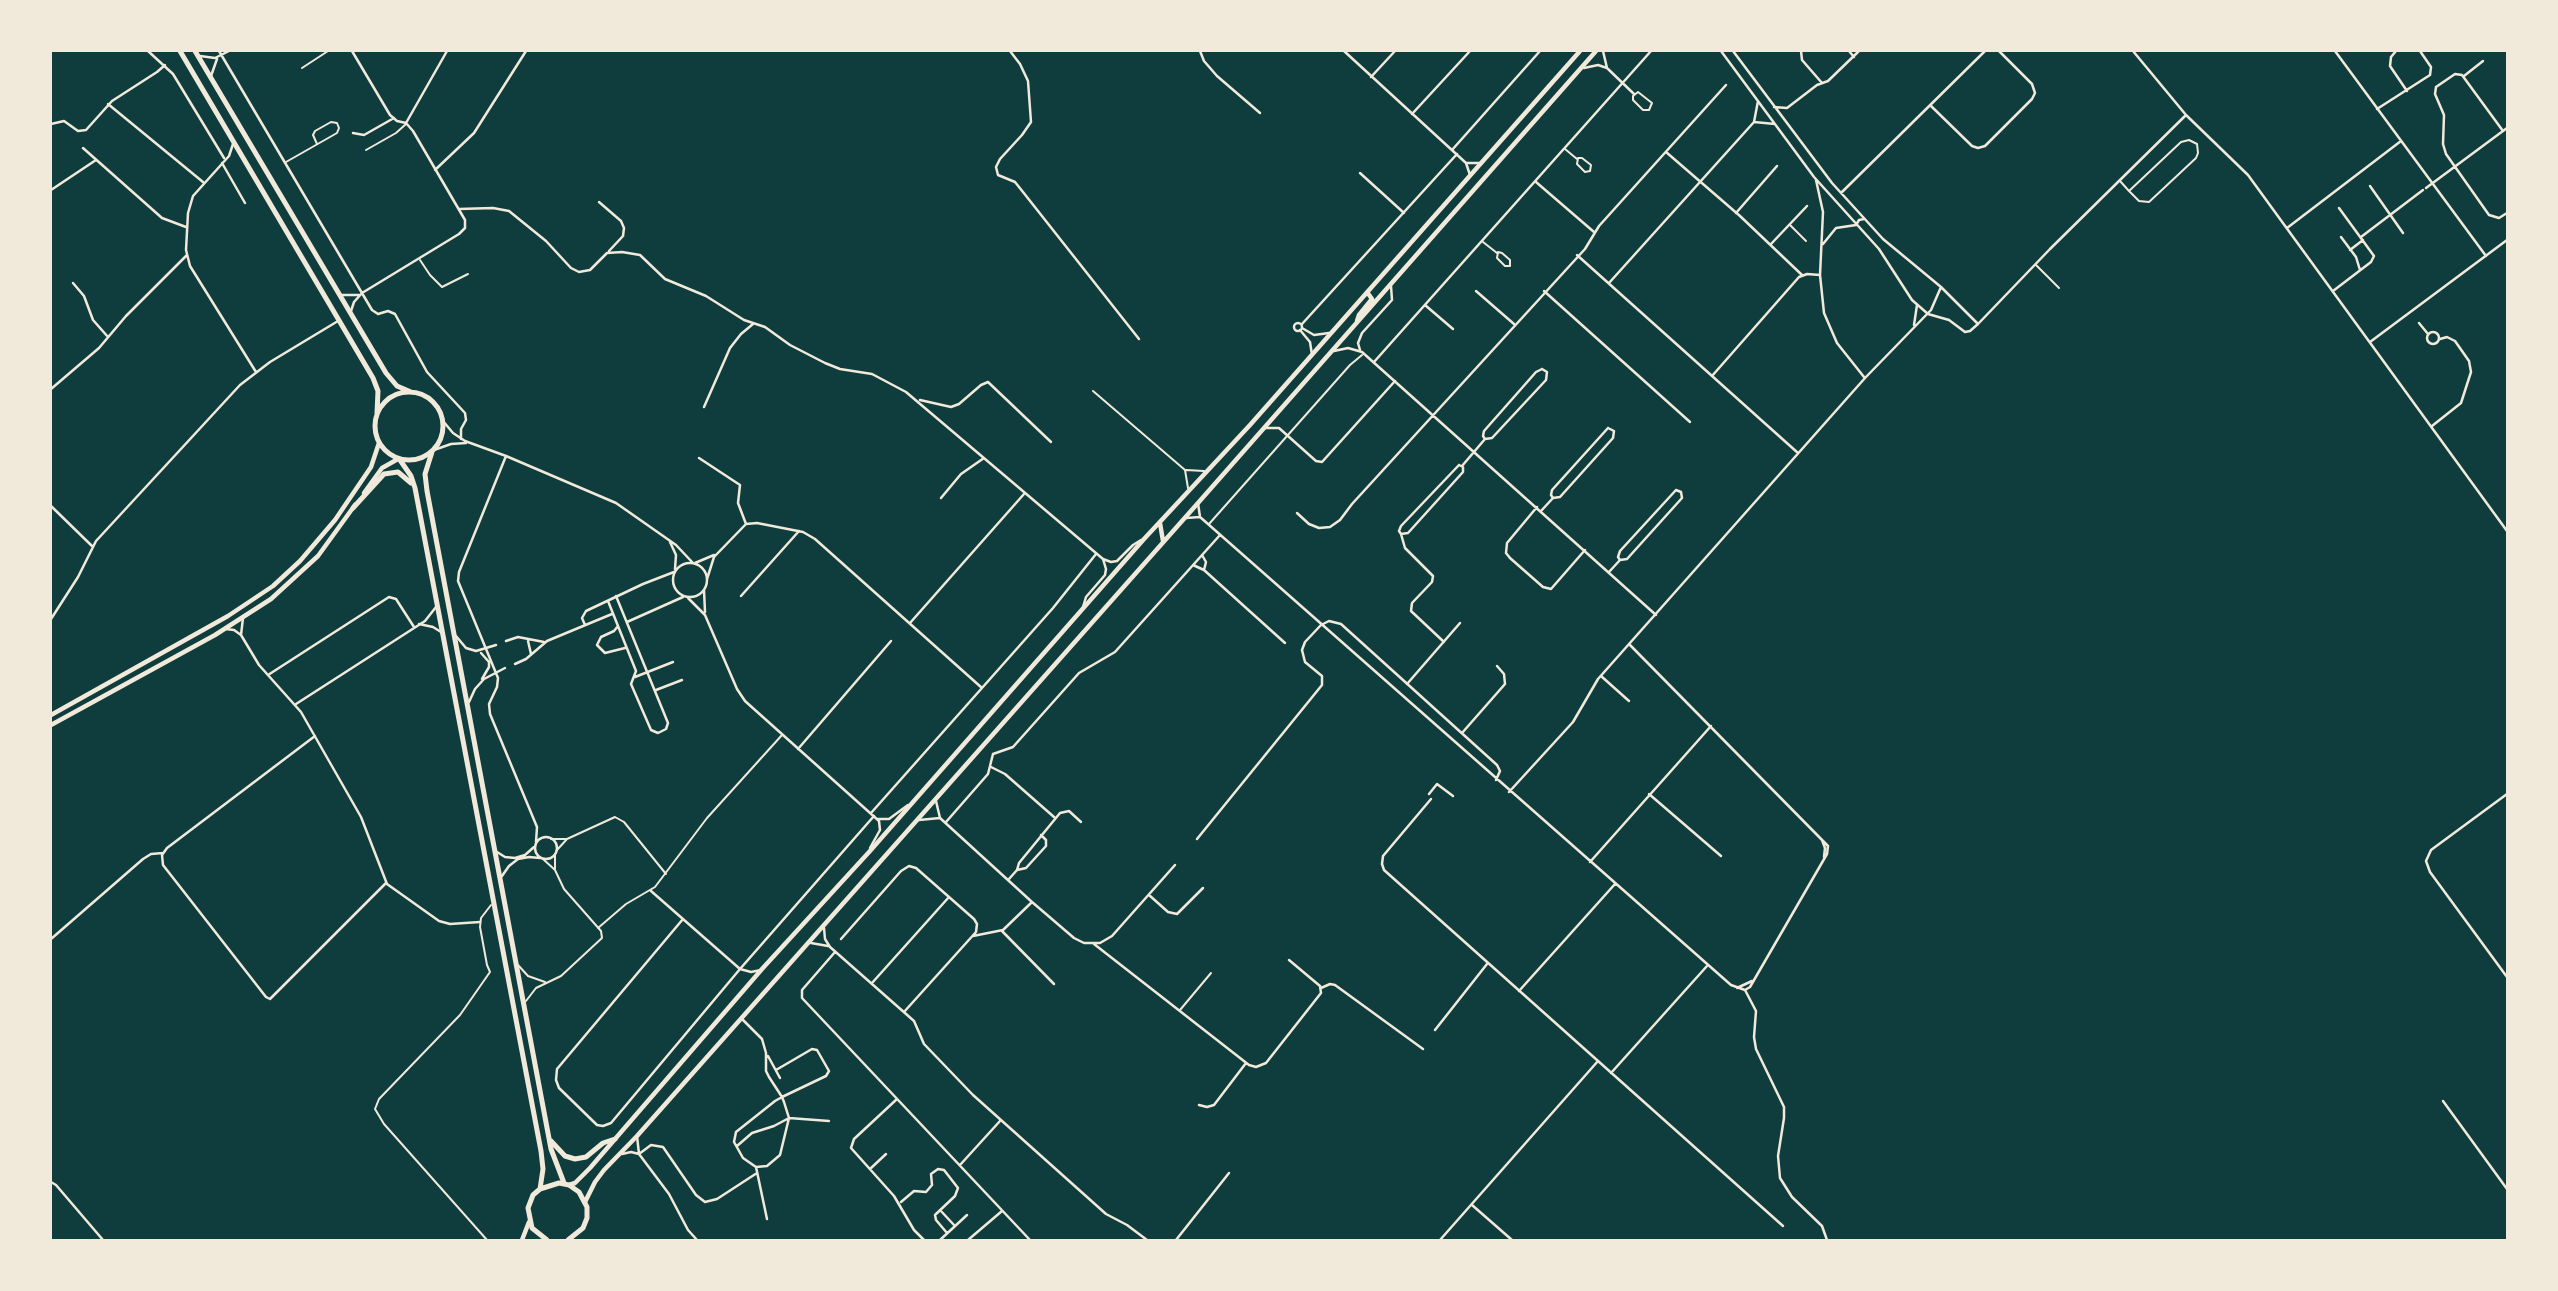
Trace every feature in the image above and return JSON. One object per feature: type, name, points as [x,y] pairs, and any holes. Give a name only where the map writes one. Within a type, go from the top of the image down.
[{"type":"highway","points":[[180,51],[376,384],[379,398],[374,428],[379,443],[408,470],[415,488],[541,1151],[543,1169],[540,1189]]},
{"type":"highway","points":[[195,52],[391,380],[432,401],[443,421],[443,432],[426,466],[425,483],[556,1168],[566,1184],[579,1192],[586,1202],[587,1218],[583,1228],[576,1238],[568,1240]]},
{"type":"highway","points":[[377,413],[391,397],[411,392]]},
{"type":"highway","points":[[399,459],[417,460],[433,451]]},
{"type":"highway","points":[[353,508],[366,497],[381,477],[389,473],[402,474],[415,488]]},
{"type":"highway","points":[[550,1139],[565,1156],[575,1159],[586,1157],[603,1143],[615,1139]]},
{"type":"highway","points":[[546,1240],[536,1233],[529,1222],[529,1203],[540,1189],[549,1184],[566,1184]]},
{"type":"main road","points":[[566,1184],[580,1179],[762,969],[1188,489],[1312,355],[1580,51]]},
{"type":"main road","points":[[586,1202],[599,1175],[637,1136],[1596,51]]},
{"type":"main road","points":[[1357,322],[1359,315],[1372,299],[1367,292]]},
{"type":"main road","points":[[51,715],[228,616],[273,586],[324,534],[367,472],[379,443]]},
{"type":"main road","points":[[51,725],[226,629],[286,587],[309,566],[335,535],[382,468],[399,459]]},
{"type":"main road","points":[[1160,522],[1163,541]]},
{"type":"main road","points":[[522,1240],[529,1222]]},
{"type":"street","points":[[148,51],[173,74],[245,203]]},
{"type":"street","points":[[219,51],[376,314],[388,311],[395,314],[427,372],[464,412],[467,418],[461,429],[461,439]]},
{"type":"street","points":[[195,52],[207,59],[229,51]]},
{"type":"street","points":[[337,293],[349,296],[362,293],[463,232],[466,224],[416,136],[406,123],[394,118],[352,51]]},
{"type":"street","points":[[406,123],[447,51]]},
{"type":"street","points":[[435,170],[474,133],[526,51]]},
{"type":"street","points":[[1010,51],[1028,81],[1031,122],[1000,159],[996,167],[999,175],[1015,182],[1139,340]]},
{"type":"street","points":[[1200,51],[1204,61],[1217,76],[1260,113]]},
{"type":"street","points":[[1344,51],[1457,154],[1466,163],[1470,176]]},
{"type":"street","points":[[1371,77],[1395,51]]},
{"type":"street","points":[[1412,114],[1470,51]]},
{"type":"street","points":[[1452,150],[1540,51]]},
{"type":"street","points":[[1603,51],[1607,68]]},
{"type":"street","points":[[1374,362],[1651,51]]},
{"type":"street","points":[[1721,51],[1814,177],[1879,249],[1917,305],[1928,314],[1949,320],[1965,332],[1978,324],[2186,115]]},
{"type":"street","points":[[1732,51],[1832,183],[1864,219],[1978,324]]},
{"type":"street","points":[[1801,51],[1801,58],[1822,83]]},
{"type":"street","points":[[1849,51],[1854,57]]},
{"type":"street","points":[[1774,107],[1787,108],[1830,79],[1858,51]]},
{"type":"street","points":[[1841,193],[1985,51]]},
{"type":"street","points":[[1930,105],[1972,146],[1984,146],[2035,93],[2034,86],[1999,51]]},
{"type":"street","points":[[2133,51],[2186,115],[2242,168],[2507,531]]},
{"type":"street","points":[[2335,51],[2486,256]]},
{"type":"street","points":[[2394,51],[2390,66],[2407,91]]},
{"type":"street","points":[[2378,109],[2431,73],[2431,67],[2420,51]]},
{"type":"street","points":[[211,78],[212,69],[220,56]]},
{"type":"street","points":[[2463,76],[2483,61]]},
{"type":"street","points":[[51,124],[64,121],[78,131],[86,130],[108,104],[165,65]]},
{"type":"street","points":[[1580,69],[1594,65],[1607,68],[1634,93]]},
{"type":"street","points":[[2503,131],[2463,76],[2453,75],[2437,85],[2434,91],[2444,115],[2444,148],[2454,167],[2489,215],[2499,218],[2507,213]]},
{"type":"street","points":[[1297,513],[1309,524],[1319,528],[1331,527],[1337,523],[1352,503],[1588,245],[1594,232],[1726,85]]},
{"type":"street","points":[[1609,284],[1755,122],[1758,101]]},
{"type":"street","points":[[108,104],[204,183]]},
{"type":"street","points":[[1784,120],[1787,108]]},
{"type":"street","points":[[353,133],[364,135],[394,118]]},
{"type":"street","points":[[1755,122],[1775,124]]},
{"type":"street","points":[[2350,250],[2390,215],[2507,128]]},
{"type":"street","points":[[233,138],[229,156],[204,183],[190,205],[186,228],[187,255],[190,266],[256,372]]},
{"type":"street","points":[[2287,228],[2401,141]]},
{"type":"street","points":[[83,148],[162,218],[186,228]]},
{"type":"street","points":[[1666,152],[1771,244],[1802,275],[1819,275]]},
{"type":"street","points":[[1301,328],[1457,154]]},
{"type":"street","points":[[229,156],[236,155],[245,159]]},
{"type":"street","points":[[51,190],[96,160]]},
{"type":"street","points":[[1466,163],[1482,162]]},
{"type":"street","points":[[1736,213],[1777,166]]},
{"type":"street","points":[[218,167],[229,177]]},
{"type":"street","points":[[1360,173],[1404,212]]},
{"type":"street","points":[[1814,177],[1822,205],[1819,275],[1822,303],[1832,334],[1842,352],[1865,378]]},
{"type":"street","points":[[1535,181],[1594,232]]},
{"type":"street","points":[[1825,189],[1832,183]]},
{"type":"street","points":[[2370,186],[2403,233]]},
{"type":"street","points":[[459,209],[493,208],[509,211],[546,240],[571,268],[579,272],[590,270],[623,236],[621,221],[599,202]]},
{"type":"street","points":[[1771,244],[1807,206]]},
{"type":"street","points":[[2333,291],[2371,262],[2374,256],[2339,208]]},
{"type":"street","points":[[1821,247],[1829,234],[1836,229],[1856,225],[1859,220],[1864,219]]},
{"type":"street","points":[[2340,236],[2360,270]]},
{"type":"street","points":[[2370,342],[2507,240]]},
{"type":"street","points":[[607,253],[640,255],[665,279],[706,296],[753,324],[765,327],[790,345],[829,365],[880,377],[918,400],[1024,494],[1103,559],[1117,561],[1133,545],[1144,539]]},
{"type":"street","points":[[51,389],[92,355],[126,316],[187,255]]},
{"type":"street","points":[[1577,255],[1798,453]]},
{"type":"street","points":[[1712,376],[1802,275]]},
{"type":"street","points":[[73,283],[86,301],[93,320],[108,337]]},
{"type":"street","points":[[1363,353],[1358,343],[1359,338],[1392,300],[1391,284]]},
{"type":"street","points":[[1509,792],[1573,722],[1601,676],[1629,644],[1865,378],[1914,325],[1928,314],[1937,302],[1941,288]]},
{"type":"street","points":[[1476,291],[1514,324]]},
{"type":"street","points":[[1544,291],[1690,422]]},
{"type":"street","points":[[351,316],[352,305],[362,293]]},
{"type":"street","points":[[1425,305],[1453,329]]},
{"type":"street","points":[[1914,325],[1917,305]]},
{"type":"street","points":[[2410,312],[2415,318]]},
{"type":"street","points":[[51,619],[78,577],[93,547],[240,385],[256,372],[340,320]]},
{"type":"street","points":[[2418,323],[2428,335],[2431,344],[2437,344],[2440,339],[2447,337],[2455,341],[2469,361],[2471,372],[2461,403],[2432,426]]},
{"type":"street","points":[[704,407],[730,348],[753,324]]},
{"type":"street","points":[[1301,328],[1314,335],[1332,332]]},
{"type":"street","points":[[1301,328],[1310,342],[1312,355]]},
{"type":"street","points":[[2428,335],[2435,332],[2440,339]]},
{"type":"street","points":[[1330,353],[1348,348],[1363,353],[1656,615]]},
{"type":"street","points":[[1542,369],[1546,371],[1546,380],[1491,440],[1485,439],[1484,431],[1536,372],[1542,369]]},
{"type":"street","points":[[1262,429],[1279,428],[1316,461],[1324,461],[1395,381]]},
{"type":"street","points":[[918,400],[951,407],[988,382],[1051,442]]},
{"type":"street","points":[[443,421],[461,439],[616,503],[668,539],[703,569],[707,579]]},
{"type":"street","points":[[1541,511],[1553,498],[1560,497],[1613,438],[1613,429],[1606,429],[1552,490],[1553,498]]},
{"type":"street","points":[[1401,534],[1408,533],[1462,474],[1462,466],[1485,439]]},
{"type":"street","points":[[433,451],[451,443],[470,443]]},
{"type":"street","points":[[506,456],[458,577],[496,672],[498,683],[490,700],[490,714],[537,827],[535,852],[542,859]]},
{"type":"street","points":[[699,458],[740,485],[738,503],[746,524]]},
{"type":"street","points":[[941,498],[961,474],[985,458]]},
{"type":"street","points":[[1444,642],[1411,611],[1412,603],[1433,580],[1431,572],[1405,548],[1399,529],[1455,466],[1462,466]]},
{"type":"street","points":[[1609,572],[1620,560],[1628,559],[1681,499],[1681,492],[1674,491],[1629,541],[1619,553],[1620,560]]},
{"type":"street","points":[[910,623],[1024,494]]},
{"type":"street","points":[[1198,503],[1200,516],[1208,524],[1321,625],[1708,965],[1737,988],[1745,990],[1756,1011],[1755,1049],[1784,1107],[1778,1156],[1780,1178],[1792,1197],[1822,1226],[1826,1240]]},
{"type":"street","points":[[51,506],[93,547]]},
{"type":"street","points":[[1537,507],[1508,541],[1506,550],[1510,558],[1544,587],[1551,589],[1585,550]]},
{"type":"street","points":[[1184,518],[1200,516]]},
{"type":"street","points":[[705,615],[704,590],[710,565],[717,553],[746,524],[757,523],[799,530],[812,536],[982,688]]},
{"type":"street","points":[[741,596],[799,530]]},
{"type":"street","points":[[946,822],[988,774],[993,754],[1013,747],[1079,673],[1115,652],[1220,535]]},
{"type":"street","points":[[668,539],[676,555],[673,587],[705,615],[741,695],[874,816],[881,828],[870,850]]},
{"type":"street","points":[[585,625],[582,620],[584,612],[674,572],[683,564],[694,563],[717,553]]},
{"type":"street","points":[[683,919],[557,1069],[558,1088],[594,1123],[603,1126],[611,1123],[740,969],[1053,608],[1096,553]]},
{"type":"street","points":[[1202,555],[1206,562],[1204,570]]},
{"type":"street","points":[[1084,608],[1082,604],[1086,597],[1105,575],[1103,559]]},
{"type":"street","points":[[1193,565],[1204,570],[1285,643]]},
{"type":"street","points":[[688,598],[704,590]]},
{"type":"street","points":[[607,601],[636,671],[630,682],[651,730],[656,733],[666,729],[668,723],[616,596]]},
{"type":"street","points":[[268,675],[389,597],[399,601],[414,627]]},
{"type":"street","points":[[627,622],[684,597]]},
{"type":"street","points":[[296,704],[419,624],[437,607]]},
{"type":"street","points":[[515,664],[547,641],[612,614]]},
{"type":"street","points":[[241,635],[243,618]]},
{"type":"street","points":[[1197,839],[1322,685],[1322,676],[1305,662],[1302,653],[1305,642],[1321,625],[1332,621],[1339,623],[1498,766],[1500,773],[1496,780]]},
{"type":"street","points":[[419,624],[433,626],[441,632]]},
{"type":"street","points":[[1406,684],[1460,624]]},
{"type":"street","points":[[618,626],[601,637],[597,645],[604,653],[627,648]]},
{"type":"street","points":[[226,629],[241,635],[268,675],[296,704],[363,822],[386,883],[439,921],[450,924],[480,922]]},
{"type":"street","points":[[454,633],[462,645],[487,657],[489,662],[481,682],[471,695],[467,709]]},
{"type":"street","points":[[506,641],[525,638],[547,641]]},
{"type":"street","points":[[525,638],[530,645],[531,654]]},
{"type":"street","points":[[798,749],[891,641]]},
{"type":"street","points":[[1629,644],[1829,848],[1750,986],[1745,990]]},
{"type":"street","points":[[478,652],[496,645]]},
{"type":"street","points":[[632,678],[673,662]]},
{"type":"street","points":[[1462,733],[1505,684],[1504,674],[1497,666]]},
{"type":"street","points":[[481,682],[505,668]]},
{"type":"street","points":[[1601,676],[1629,701]]},
{"type":"street","points":[[655,691],[682,680]]},
{"type":"street","points":[[1590,862],[1711,726]]},
{"type":"street","points":[[51,939],[143,859],[152,854],[163,853],[315,736]]},
{"type":"street","points":[[991,767],[1005,774],[1055,818]]},
{"type":"street","points":[[1429,794],[1437,784],[1453,796]]},
{"type":"street","points":[[1649,794],[1721,856]]},
{"type":"street","points":[[2507,794],[2431,850],[2426,861],[2430,872],[2507,977]]},
{"type":"street","points":[[936,798],[940,818],[1032,902],[1079,941],[1094,944],[1246,1063],[1256,1067],[1266,1063],[1320,996],[1321,988]]},
{"type":"street","points":[[1431,799],[1384,854],[1382,867],[1783,1226]]},
{"type":"street","points":[[874,816],[889,819],[911,804]]},
{"type":"street","points":[[1009,879],[1017,870],[1018,863],[1055,818],[1066,811],[1081,822]]},
{"type":"street","points":[[914,822],[940,818]]},
{"type":"street","points":[[495,850],[505,857],[550,859],[556,852],[556,844],[537,827]]},
{"type":"street","points":[[1017,870],[1026,868],[1046,846],[1046,840],[1041,835]]},
{"type":"street","points":[[500,879],[509,866],[529,852],[536,843],[550,838]]},
{"type":"street","points":[[163,853],[162,862],[176,884],[268,999],[386,883]]},
{"type":"street","points":[[1094,944],[1112,936],[1175,865]]},
{"type":"street","points":[[841,939],[901,871],[909,866],[916,868],[977,924],[978,928],[973,936],[904,1012]]},
{"type":"street","points":[[1519,991],[1615,884]]},
{"type":"street","points":[[1149,895],[1168,912],[1177,914],[1203,888]]},
{"type":"street","points":[[651,891],[740,969],[751,972],[762,969]]},
{"type":"street","points":[[872,983],[949,897]]},
{"type":"street","points":[[973,936],[1002,931],[1032,902]]},
{"type":"street","points":[[824,925],[825,939],[830,947],[917,1024],[921,1040],[1000,1121],[1105,1214],[1127,1225],[1147,1240]]},
{"type":"street","points":[[1002,931],[1055,984]]},
{"type":"street","points":[[808,943],[822,943],[830,947]]},
{"type":"street","points":[[835,952],[802,990],[802,998],[1030,1240]]},
{"type":"street","points":[[1289,960],[1321,988]]},
{"type":"street","points":[[1435,1030],[1487,963]]},
{"type":"street","points":[[1611,1073],[1708,965]]},
{"type":"street","points":[[1737,988],[1752,981]]},
{"type":"street","points":[[1321,988],[1329,984],[1335,985],[1423,1049]]},
{"type":"street","points":[[741,1018],[761,1039],[780,1078]]},
{"type":"street","points":[[766,1053],[766,1071],[782,1097],[789,1118],[780,1155],[767,1166],[756,1167],[747,1162],[737,1146],[734,1137],[739,1129],[782,1097],[826,1076],[829,1069],[817,1050],[812,1049],[775,1070]]},
{"type":"street","points":[[1440,1240],[1598,1061]]},
{"type":"street","points":[[1199,1105],[1207,1107],[1216,1103],[1246,1063]]},
{"type":"street","points":[[897,1099],[852,1142],[853,1151],[900,1203],[924,1240]]},
{"type":"street","points":[[2443,1101],[2507,1189]]},
{"type":"street","points":[[737,1146],[752,1133],[789,1118],[829,1121]]},
{"type":"street","points":[[959,1166],[1000,1121]]},
{"type":"street","points":[[637,1136],[639,1154],[697,1240]]},
{"type":"street","points":[[639,1154],[648,1146],[661,1145],[696,1195],[705,1202],[717,1199],[757,1173]]},
{"type":"street","points":[[619,1156],[631,1152],[639,1154]]},
{"type":"street","points":[[870,1169],[886,1154]]},
{"type":"street","points":[[756,1167],[768,1219]]},
{"type":"street","points":[[900,1203],[914,1191],[923,1193],[931,1188],[933,1185],[930,1176],[940,1168],[957,1184],[958,1190],[935,1213],[935,1218],[947,1233]]},
{"type":"street","points":[[1176,1240],[1229,1173]]},
{"type":"street","points":[[51,1182],[103,1240]]},
{"type":"street","points":[[1472,1205],[1512,1240]]},
{"type":"street","points":[[940,1210],[955,1226]]},
{"type":"street","points":[[968,1240],[1002,1211]]},
{"type":"street","points":[[940,1240],[967,1214]]},
{"type":"street","points":[[916,1240],[919,1236]]},
{"type":"lane","points":[[302,68],[328,51]]},
{"type":"lane","points":[[1640,92],[1651,101],[1651,109],[1643,110],[1633,100],[1634,93],[1640,92]]},
{"type":"lane","points":[[286,162],[338,132],[340,128],[337,123],[331,122],[315,131],[313,135],[317,144]]},
{"type":"lane","points":[[366,150],[396,133],[406,123]]},
{"type":"lane","points":[[2120,181],[2129,191],[2141,202],[2151,201],[2196,158],[2199,153],[2197,144],[2189,140],[2181,142],[2129,191]]},
{"type":"lane","points":[[1564,148],[1577,159],[1581,158],[1591,165],[1590,171],[1585,172],[1577,164],[1577,159]]},
{"type":"lane","points":[[1789,225],[1806,241]]},
{"type":"lane","points":[[1482,241],[1510,260],[1510,266],[1505,266],[1497,258],[1497,253]]},
{"type":"lane","points":[[419,259],[442,287],[468,274]]},
{"type":"lane","points":[[2035,264],[2059,288]]},
{"type":"lane","points":[[1208,524],[1349,365],[1363,353]]},
{"type":"lane","points":[[1094,391],[1185,470],[1205,471]]},
{"type":"lane","points":[[1185,470],[1188,489]]},
{"type":"lane","points":[[598,928],[626,904],[651,891],[707,818],[782,735]]},
{"type":"lane","points":[[555,870],[556,852],[567,839],[615,817],[624,822],[666,874]]},
{"type":"lane","points":[[550,838],[567,839]]},
{"type":"lane","points":[[524,1007],[536,988],[561,976],[601,941],[602,934],[564,889],[555,870],[542,859]]},
{"type":"lane","points":[[487,1240],[384,1124],[375,1107],[387,1090],[460,1015],[490,972],[480,922],[494,901]]},
{"type":"lane","points":[[515,960],[527,976],[550,982]]},
{"type":"lane","points":[[1180,1010],[1211,973]]}]
